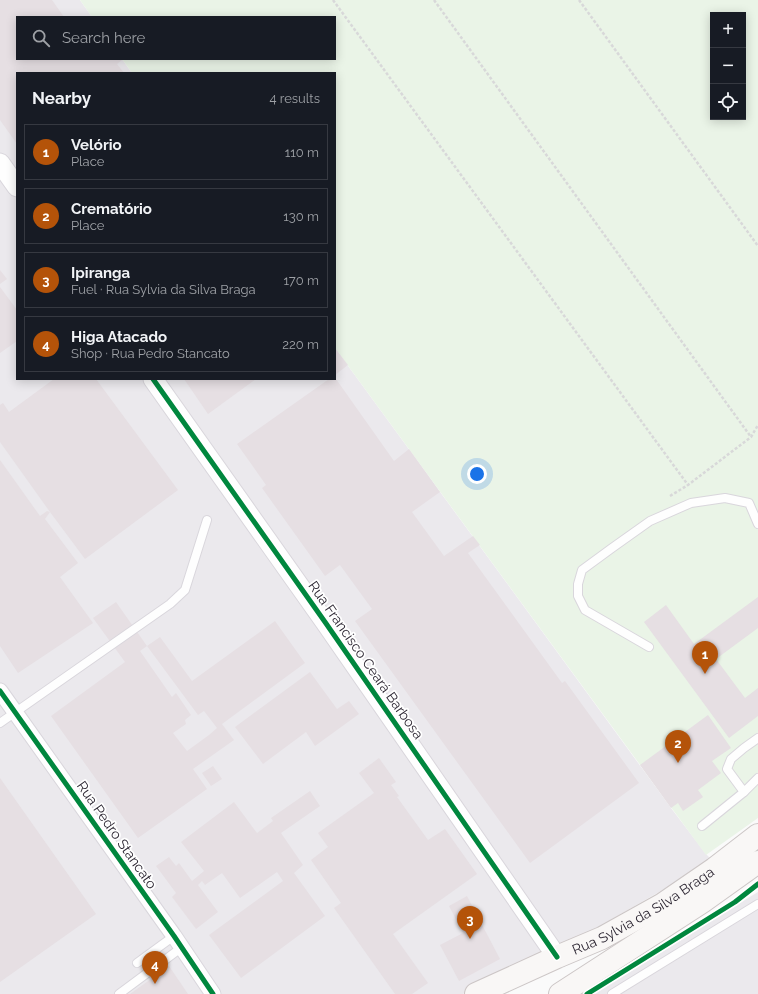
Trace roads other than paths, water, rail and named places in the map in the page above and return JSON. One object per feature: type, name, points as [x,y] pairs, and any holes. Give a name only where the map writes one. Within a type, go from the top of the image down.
[{"type":"main road","name":"Rua Sylvia da Silva Braga","points":[[476,994],[602,938],[662,904],[714,869],[758,835]]},
{"type":"main road","points":[[560,994],[702,902],[758,862]]},
{"type":"street","points":[[0,163],[16,186]]},
{"type":"street","name":"Rua Francisco Ceará Barbosa","points":[[154,380],[325,622],[557,957]]},
{"type":"street","name":"Rua Pedro Stancato","points":[[0,691],[213,994]]},
{"type":"lane","points":[[649,647],[585,610],[578,596],[578,584],[582,570],[650,521],[691,503],[725,498],[749,503],[758,524]]},
{"type":"lane","points":[[0,723],[170,604],[185,590],[207,520]]},
{"type":"lane","points":[[744,792],[727,769],[731,759],[758,738]]},
{"type":"lane","points":[[702,826],[744,792],[758,778]]},
{"type":"lane","points":[[612,994],[758,904]]},
{"type":"lane","points":[[137,963],[177,942]]},
{"type":"lane","points":[[119,994],[177,942]]},
{"type":"place","name":"Velório","points":[[705,674]]},
{"type":"place","name":"Crematório","points":[[678,763]]},
{"type":"place","name":"Ipiranga","points":[[470,939]]},
{"type":"place","name":"Higa Atacado","points":[[155,984]]}]
